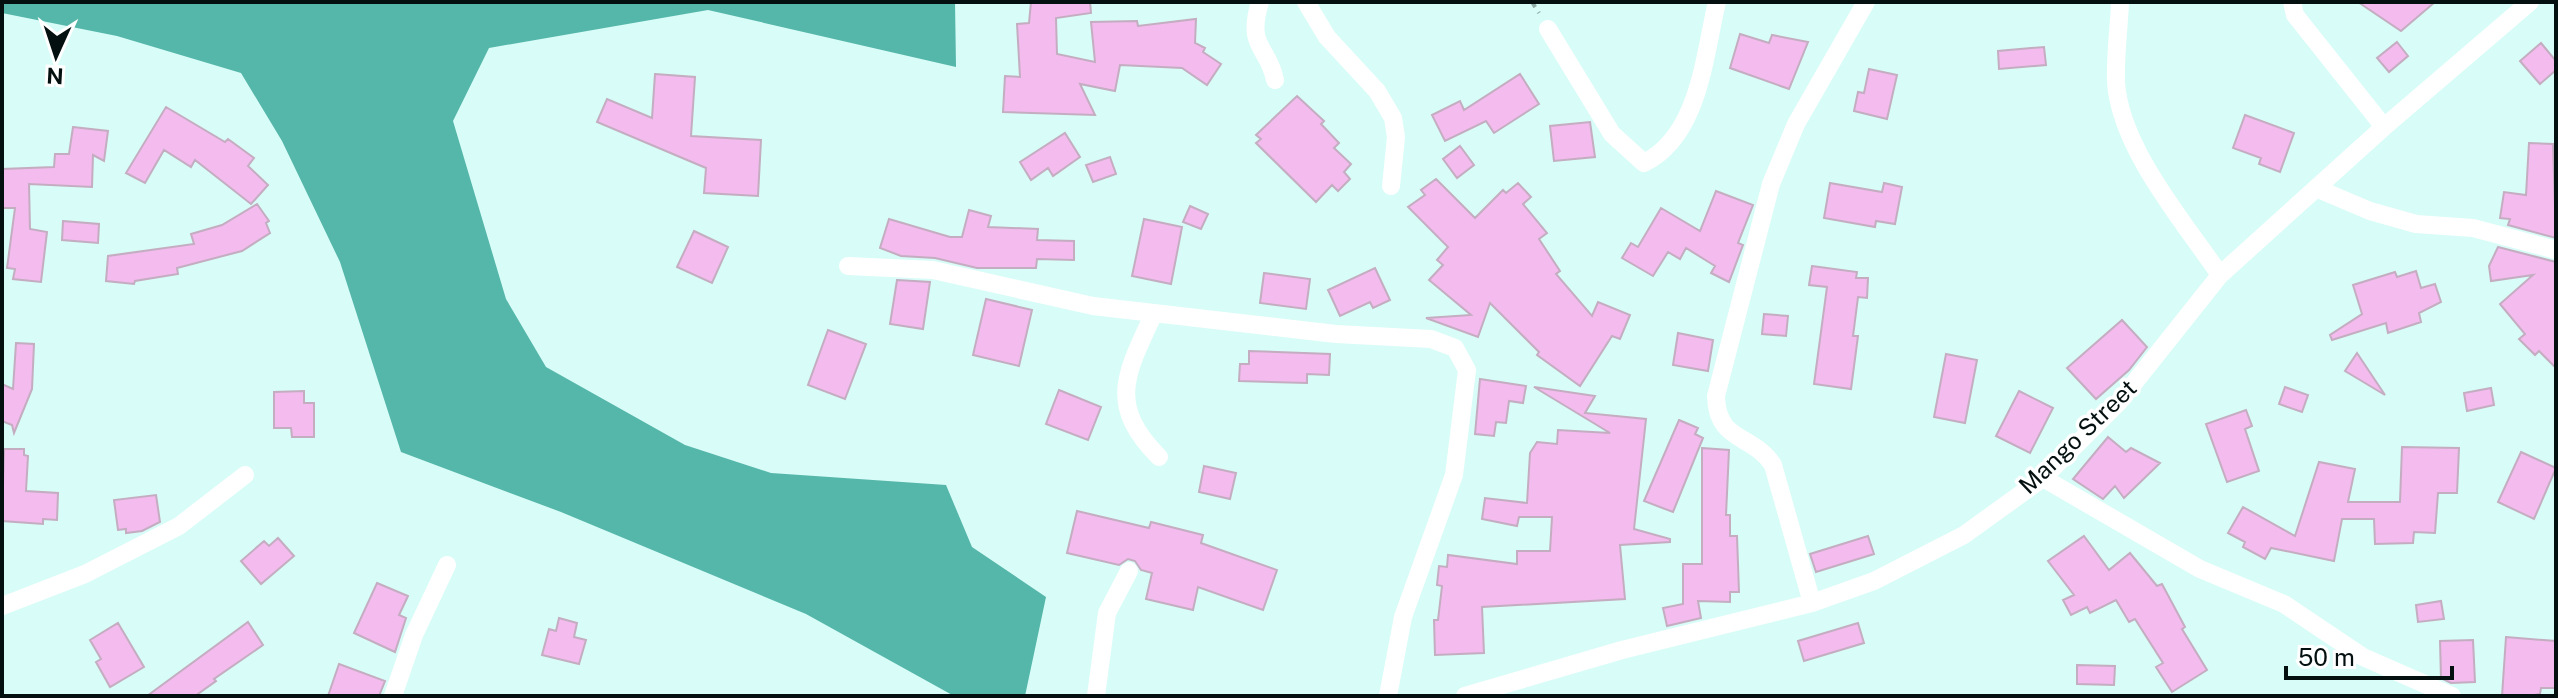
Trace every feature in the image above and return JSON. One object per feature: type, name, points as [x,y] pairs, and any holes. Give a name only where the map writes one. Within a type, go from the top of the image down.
[{"type":"street","points":[[1260,2],[1255,33],[1259,51],[1273,69],[1275,80]]},
{"type":"street","points":[[1306,2],[1327,37],[1377,91],[1393,118],[1396,137],[1391,186]]},
{"type":"street","points":[[1548,29],[1612,134],[1644,163],[1665,153],[1692,109],[1717,2]]},
{"type":"street","points":[[1812,603],[1773,465],[1758,447],[1726,429],[1719,419],[1716,396],[1771,184],[1796,124],[1866,2]]},
{"type":"street","points":[[2120,2],[2116,83],[2127,125],[2155,181],[2220,275]]},
{"type":"street","points":[[2292,2],[2295,15],[2384,127]]},
{"type":"street","name":"Mango Street","points":[[1465,696],[1622,650],[1812,603],[1874,581],[1964,535],[2043,478],[2119,402],[2220,275],[2384,127],[2530,2]]},
{"type":"street","points":[[2318,189],[2370,211],[2416,224],[2473,228],[2556,250]]},
{"type":"street","points":[[848,266],[933,270],[1093,306],[1336,334],[1431,339],[1455,348],[1467,370],[1454,475],[1403,617],[1388,696]]},
{"type":"street","points":[[1154,313],[1124,387],[1126,406],[1148,446],[1159,457]]},
{"type":"street","points":[[2,606],[85,574],[179,526],[245,475]]},
{"type":"street","points":[[2043,478],[2200,569],[2284,604],[2363,657],[2452,696]]},
{"type":"street","points":[[393,696],[414,635],[447,565]]},
{"type":"street","points":[[1096,696],[1107,613],[1129,571]]},
{"type":"shaded area","points":[[2,2],[955,2],[956,67],[708,10],[489,48],[453,121],[506,299],[546,367],[685,445],[771,473],[946,485],[972,547],[1046,597],[1025,696],[954,696],[806,614],[561,512],[401,452],[340,262],[282,141],[241,73],[117,36],[2,13]]},
{"type":"building","points":[[1031,2],[1090,2],[1091,13],[1056,18],[1057,54],[1095,62],[1091,22],[1137,21],[1138,26],[1196,19],[1195,43],[1221,64],[1207,85],[1182,68],[1120,65],[1115,91],[1080,84],[1095,115],[1003,112],[1005,76],[1020,77],[1017,24],[1029,23]]},
{"type":"building","points":[[2358,2],[2435,2],[2401,31]]},
{"type":"building","points":[[1740,34],[1769,43],[1772,35],[1808,42],[1789,89],[1730,68]]},
{"type":"building","points":[[2397,42],[2408,56],[2389,72],[2377,58]]},
{"type":"building","points":[[2541,43],[2556,61],[2556,70],[2540,84],[2520,61]]},
{"type":"building","points":[[2044,47],[2046,65],[1999,69],[1998,51]]},
{"type":"building","points":[[1869,69],[1897,75],[1887,119],[1854,111],[1858,92],[1864,93]]},
{"type":"building","points":[[655,74],[695,77],[691,136],[761,140],[758,196],[704,193],[706,168],[597,122],[607,99],[652,118]]},
{"type":"building","points":[[1520,74],[1539,104],[1494,133],[1486,121],[1445,141],[1432,115],[1460,101],[1464,110]]},
{"type":"building","points":[[1297,96],[1324,121],[1321,124],[1339,143],[1334,148],[1351,164],[1344,172],[1350,179],[1338,191],[1332,185],[1316,202],[1256,143],[1261,139],[1256,135]]},
{"type":"building","points":[[166,107],[225,142],[228,139],[254,158],[248,166],[268,185],[251,204],[195,160],[191,167],[164,150],[145,183],[126,173]]},
{"type":"building","points":[[2245,115],[2294,133],[2280,172],[2259,164],[2261,158],[2233,148]]},
{"type":"building","points":[[1590,122],[1595,157],[1554,161],[1550,126]]},
{"type":"building","points":[[73,127],[108,131],[104,161],[93,155],[92,187],[29,184],[30,229],[47,232],[41,282],[13,279],[15,269],[7,268],[15,208],[2,208],[2,169],[54,167],[55,154],[69,154]]},
{"type":"building","points":[[1065,133],[1080,157],[1053,176],[1048,168],[1031,180],[1020,162]]},
{"type":"building","points":[[2529,143],[2553,144],[2556,238],[2508,225],[2510,219],[2500,218],[2504,192],[2526,195]]},
{"type":"building","points":[[1460,146],[1474,165],[1457,178],[1443,159]]},
{"type":"building","points":[[1110,157],[1116,174],[1093,182],[1086,165]]},
{"type":"building","points":[[1436,179],[1475,218],[1503,190],[1506,193],[1518,183],[1531,197],[1523,204],[1547,233],[1539,239],[1560,271],[1556,274],[1592,316],[1598,302],[1630,315],[1620,339],[1612,336],[1580,386],[1537,355],[1539,352],[1490,303],[1478,337],[1426,318],[1471,315],[1429,280],[1443,265],[1437,260],[1448,247],[1408,207],[1425,195],[1421,190]]},
{"type":"building","points":[[1830,183],[1882,192],[1884,183],[1902,187],[1895,224],[1876,221],[1875,227],[1824,218]]},
{"type":"building","points":[[1716,191],[1753,205],[1738,243],[1743,245],[1729,282],[1711,273],[1715,266],[1686,248],[1680,259],[1668,252],[1653,276],[1622,258],[1631,243],[1638,247],[1661,208],[1700,231]]},
{"type":"building","points":[[257,204],[269,221],[266,223],[270,233],[242,251],[177,268],[178,274],[135,281],[134,284],[106,281],[108,256],[194,244],[191,234],[222,225]]},
{"type":"building","points":[[1190,206],[1208,214],[1201,229],[1183,222]]},
{"type":"building","points":[[969,210],[991,216],[988,227],[1038,229],[1037,240],[1074,241],[1074,260],[1037,259],[1036,268],[977,268],[935,258],[901,256],[880,248],[889,219],[950,237],[962,237]]},
{"type":"building","points":[[1144,219],[1182,227],[1171,284],[1132,276]]},
{"type":"building","points":[[63,221],[99,224],[98,243],[62,240]]},
{"type":"building","points":[[694,231],[728,247],[712,283],[677,267]]},
{"type":"building","points":[[2498,247],[2556,262],[2556,368],[2539,351],[2535,355],[2519,339],[2525,334],[2500,304],[2533,275],[2491,281],[2489,266]]},
{"type":"building","points":[[1812,266],[1857,272],[1856,278],[1868,278],[1867,298],[1858,297],[1853,336],[1858,336],[1851,389],[1814,384],[1827,287],[1809,285]]},
{"type":"building","points":[[1375,268],[1390,300],[1373,308],[1370,302],[1340,316],[1328,290]]},
{"type":"building","points":[[2416,271],[2421,288],[2435,284],[2441,302],[2419,313],[2421,322],[2388,333],[2386,323],[2332,340],[2330,335],[2362,314],[2353,285],[2395,272],[2397,277]]},
{"type":"building","points":[[1264,273],[1310,279],[1306,309],[1260,303]]},
{"type":"building","points":[[897,280],[930,282],[923,329],[890,324]]},
{"type":"building","points":[[986,299],[1032,310],[1019,366],[973,355]]},
{"type":"building","points":[[1764,314],[1788,316],[1786,336],[1762,334]]},
{"type":"building","points":[[2122,320],[2147,347],[2129,370],[2096,399],[2067,368]]},
{"type":"building","points":[[828,330],[866,344],[845,399],[808,385]]},
{"type":"building","points":[[1678,333],[1713,340],[1708,371],[1673,365]]},
{"type":"building","points":[[16,343],[34,344],[32,389],[14,433],[12,425],[2,421],[2,384],[13,389]]},
{"type":"building","points":[[1249,351],[1330,354],[1329,375],[1307,374],[1307,383],[1239,381],[1240,364],[1249,364]]},
{"type":"building","points":[[2357,353],[2385,395],[2345,371]]},
{"type":"building","points":[[1946,354],[1977,360],[1965,423],[1934,417]]},
{"type":"building","points":[[1480,379],[1526,386],[1523,403],[1509,401],[1506,423],[1496,422],[1494,436],[1475,434]]},
{"type":"building","points":[[1534,387],[1595,396],[1585,413],[1646,419],[1634,529],[1670,539],[1670,542],[1620,545],[1625,599],[1482,607],[1484,653],[1435,655],[1434,620],[1438,620],[1442,586],[1437,585],[1439,566],[1447,567],[1448,555],[1517,564],[1517,551],[1550,551],[1552,517],[1519,517],[1517,526],[1482,519],[1485,498],[1527,503],[1530,453],[1537,442],[1557,444],[1558,430],[1610,433]]},
{"type":"building","points":[[2285,387],[2308,395],[2302,412],[2279,404]]},
{"type":"building","points":[[2491,388],[2494,405],[2467,411],[2464,393]]},
{"type":"building","points":[[1059,390],[1101,407],[1088,440],[1046,424]]},
{"type":"building","points":[[304,391],[304,403],[314,403],[314,437],[292,437],[291,428],[274,428],[274,392]]},
{"type":"building","points":[[2019,391],[2053,408],[2030,453],[1996,436]]},
{"type":"building","points":[[2246,410],[2252,426],[2245,429],[2259,471],[2227,482],[2206,424]]},
{"type":"building","points":[[1679,420],[1698,428],[1695,434],[1703,438],[1673,512],[1644,501]]},
{"type":"building","points":[[2108,437],[2126,452],[2131,448],[2160,463],[2124,498],[2115,486],[2103,499],[2073,479]]},
{"type":"building","points":[[2402,447],[2459,448],[2457,493],[2438,493],[2435,533],[2414,532],[2413,543],[2375,544],[2374,519],[2342,519],[2334,561],[2271,548],[2265,559],[2243,547],[2245,542],[2228,533],[2243,507],[2295,536],[2319,462],[2355,469],[2348,502],[2400,502]]},
{"type":"building","points":[[1702,448],[1729,450],[1726,515],[1730,515],[1730,536],[1737,536],[1739,592],[1730,592],[1730,602],[1698,601],[1701,618],[1667,626],[1663,608],[1683,604],[1683,564],[1702,564]]},
{"type":"building","points":[[4,449],[24,449],[24,455],[28,456],[26,491],[58,493],[57,520],[43,519],[43,524],[2,521]]},
{"type":"building","points":[[2521,452],[2556,468],[2534,519],[2498,502]]},
{"type":"building","points":[[1204,466],[1236,473],[1230,499],[1199,492]]},
{"type":"building","points":[[156,495],[160,522],[142,531],[126,533],[126,529],[118,530],[114,500]]},
{"type":"building","points":[[1077,511],[1149,528],[1151,522],[1203,535],[1201,543],[1277,570],[1263,610],[1198,587],[1193,610],[1146,599],[1152,573],[1141,570],[1135,561],[1128,559],[1119,565],[1067,553]]},
{"type":"building","points":[[1868,536],[1874,554],[1816,572],[1810,554]]},
{"type":"building","points":[[2084,536],[2109,570],[2130,553],[2157,586],[2162,584],[2185,627],[2182,629],[2207,670],[2172,692],[2156,667],[2163,663],[2135,619],[2129,622],[2116,600],[2090,613],[2087,607],[2071,615],[2063,600],[2074,595],[2048,561]]},
{"type":"building","points":[[278,538],[294,556],[261,584],[241,561],[264,541],[269,546]]},
{"type":"building","points":[[377,583],[408,596],[399,615],[406,618],[395,652],[354,633]]},
{"type":"building","points":[[2441,601],[2444,619],[2418,622],[2416,605]]},
{"type":"building","points":[[559,618],[577,623],[574,637],[586,640],[579,664],[542,655],[549,629],[556,631]]},
{"type":"building","points":[[248,622],[263,645],[214,679],[216,681],[195,696],[147,696]]},
{"type":"building","points":[[118,623],[144,667],[110,687],[96,662],[101,659],[90,640]]},
{"type":"building","points":[[1858,623],[1864,643],[1804,661],[1798,641]]},
{"type":"building","points":[[2506,637],[2556,641],[2556,688],[2541,688],[2540,694],[2529,696],[2502,696]]},
{"type":"building","points":[[2473,640],[2475,682],[2451,683],[2441,678],[2440,641]]},
{"type":"building","points":[[339,664],[385,681],[379,696],[328,696]]},
{"type":"building","points":[[2077,665],[2115,666],[2114,685],[2077,684]]}]
